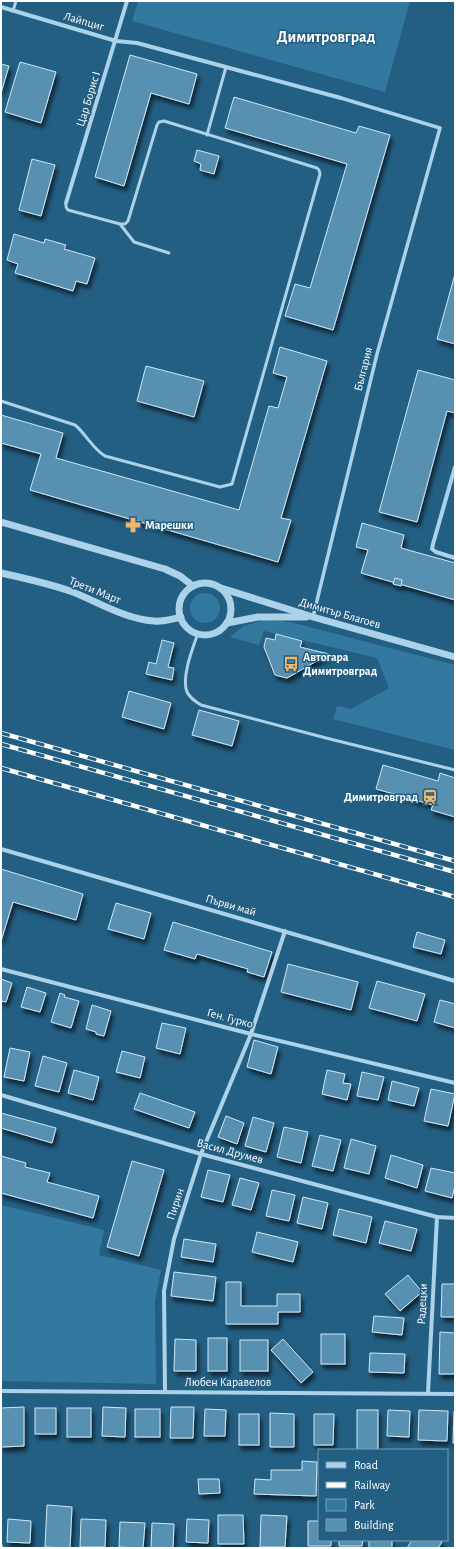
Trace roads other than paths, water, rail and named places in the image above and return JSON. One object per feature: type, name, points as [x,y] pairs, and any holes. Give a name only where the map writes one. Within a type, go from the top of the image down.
[{"type":"street","name":"Цар Борис I","points":[[66,203],[127,1]]},
{"type":"street","name":"Лайпциг","points":[[1,8],[116,41],[137,43],[341,98]]},
{"type":"street","name":"България","points":[[313,617],[377,354],[440,128],[341,98]]},
{"type":"street","points":[[455,467],[432,549],[436,552],[455,558]]},
{"type":"street","points":[[1,522],[165,569],[180,576],[193,586]]},
{"type":"street","name":"Трети Март","points":[[1,573],[63,589],[133,617],[154,621],[164,621],[181,617]]},
{"type":"street","points":[[227,623],[231,604],[227,595],[221,588],[207,583],[200,584],[193,586],[181,599],[181,617],[186,626],[198,633],[207,634],[216,632],[227,623],[258,617],[313,617]]},
{"type":"street","name":"Димитър Благоев","points":[[221,588],[313,617],[455,656]]},
{"type":"street","name":"Първи май","points":[[1,849],[455,981]]},
{"type":"street","name":"Пирин","points":[[165,1391],[164,1291],[174,1239],[201,1154],[251,1034],[285,931]]},
{"type":"street","name":"Ген. Гурко","points":[[1,969],[251,1034],[455,1083]]},
{"type":"street","name":"Васил Друмев","points":[[1,1095],[201,1154],[436,1217],[455,1218]]},
{"type":"street","name":"Радецки","points":[[428,1393],[436,1217]]},
{"type":"street","name":"Любен Каравелов","points":[[1,1391],[455,1394]]},
{"type":"lane","points":[[13,11],[16,1]]},
{"type":"lane","points":[[207,135],[226,67]]},
{"type":"lane","points":[[1,401],[75,425],[84,432],[96,450],[105,456],[220,486],[232,484],[320,174],[317,168],[164,121],[159,122],[128,221],[125,224],[68,210],[66,203]]},
{"type":"lane","points":[[120,224],[134,242],[169,253]]},
{"type":"lane","points":[[198,633],[188,666],[185,686],[188,694],[193,700],[201,705],[455,770]]},
{"type":"railway","points":[[1,733],[455,861]]},
{"type":"railway","points":[[1,744],[455,872]]},
{"type":"railway","points":[[1,768],[455,897]]},
{"type":"place","name":"Марешки","points":[[133,525]]},
{"type":"place","name":"Автогара Димитровград","points":[[291,664]]},
{"type":"place","name":"Димитровград","points":[[430,797]]},
{"type":"district","name":"Димитровград","points":[[326,37]]}]
